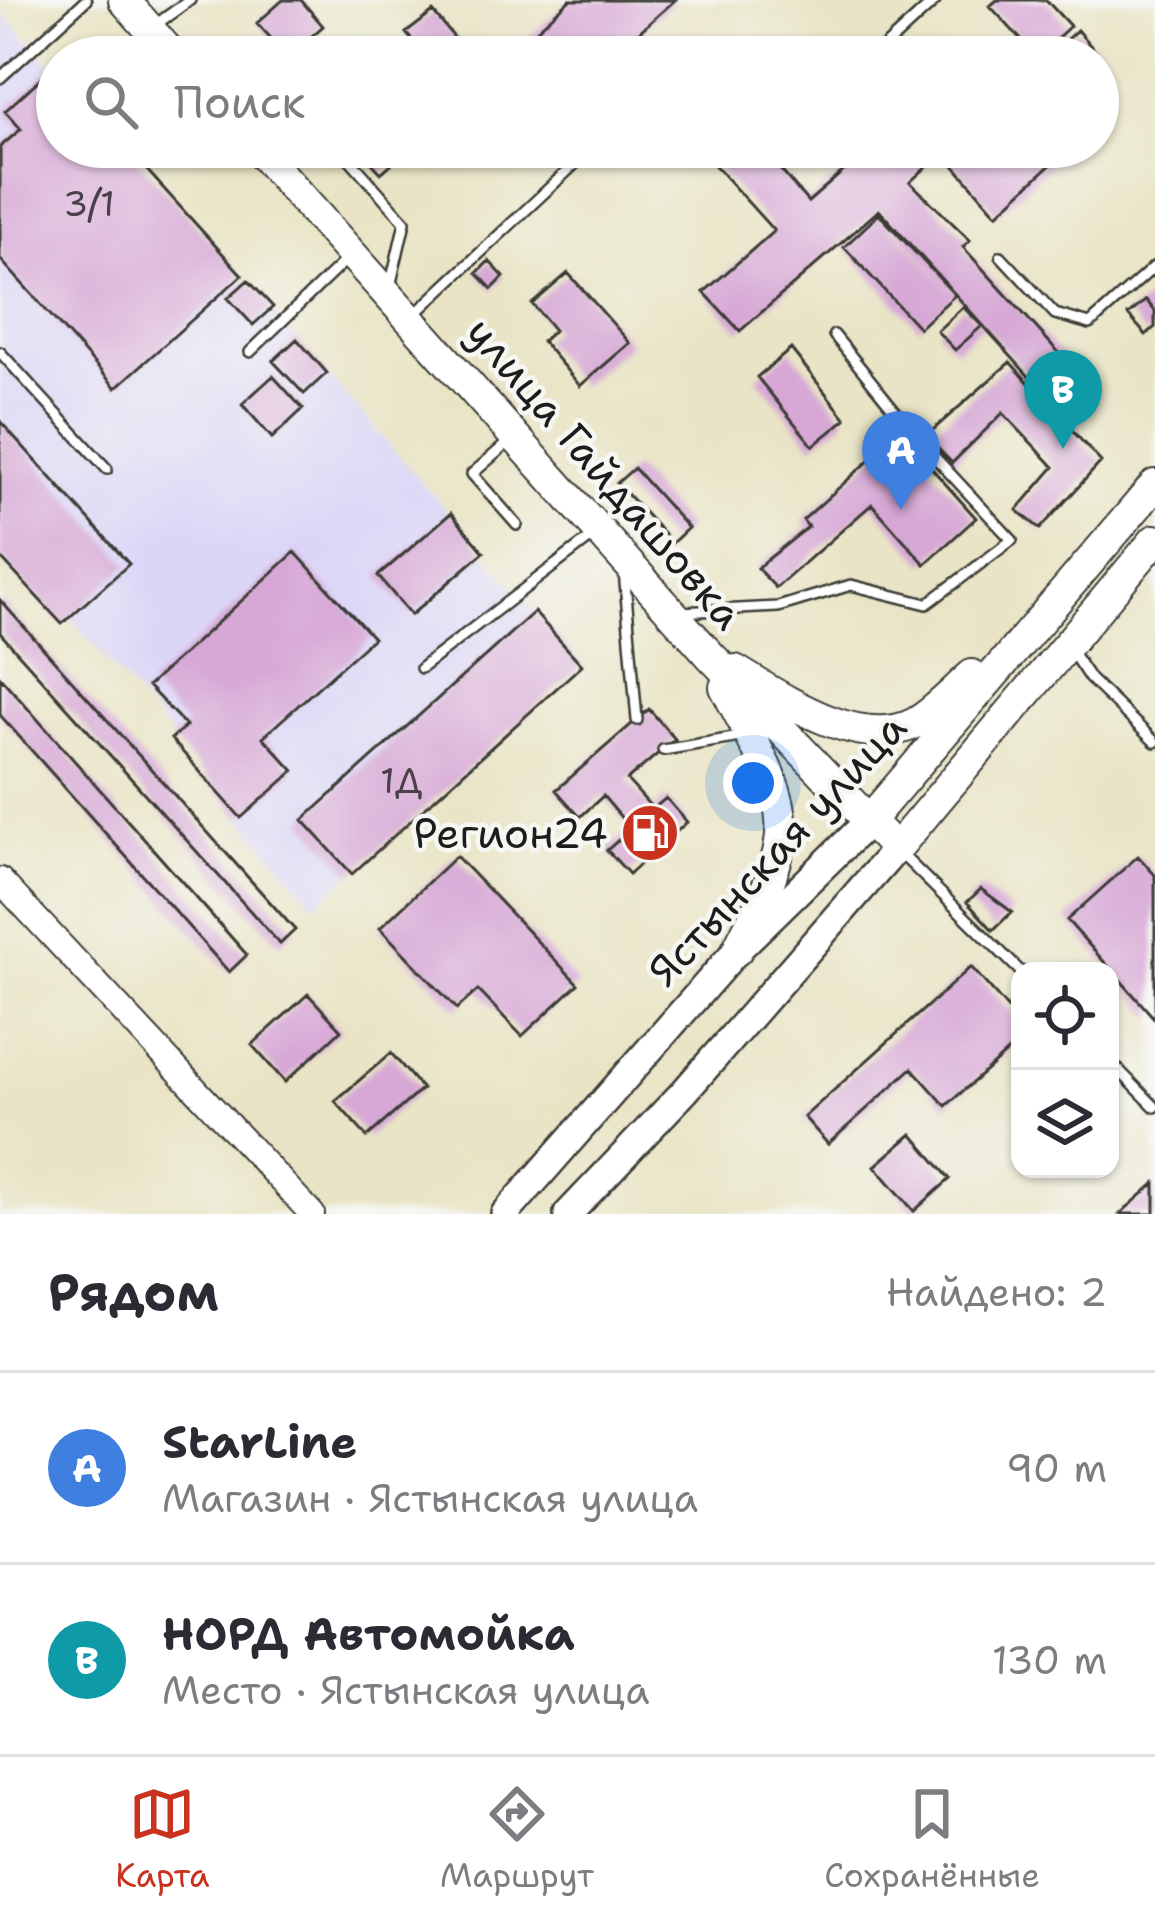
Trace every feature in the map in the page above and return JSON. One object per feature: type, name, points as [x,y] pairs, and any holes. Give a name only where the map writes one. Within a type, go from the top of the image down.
[{"type":"main road","points":[[124,0],[156,36]]},
{"type":"main road","name":"улица Гайдашовка","points":[[275,168],[709,654],[866,824],[896,849]]},
{"type":"main road","name":"Ястынская улица","points":[[505,1214],[737,950],[866,824],[1155,485]]},
{"type":"main road","name":"Ястынская улица","points":[[568,1214],[685,1091],[896,849],[1155,540]]},
{"type":"main road","points":[[709,654],[841,724],[870,732],[914,723],[1042,616]]},
{"type":"main road","points":[[709,654],[785,818],[771,884],[737,950]]},
{"type":"street","points":[[0,880],[312,1214]]},
{"type":"lane","points":[[46,36],[86,0]]},
{"type":"lane","points":[[150,29],[190,0]]},
{"type":"lane","points":[[897,36],[936,0]]},
{"type":"lane","points":[[0,78],[36,45]]},
{"type":"lane","points":[[357,168],[405,222],[389,292]]},
{"type":"lane","points":[[412,317],[570,168]]},
{"type":"lane","points":[[250,352],[352,253]]},
{"type":"lane","points":[[1001,256],[1055,314],[1090,324],[1155,266]]},
{"type":"lane","points":[[674,612],[778,607],[851,585],[927,604],[1012,540],[918,439],[834,334]]},
{"type":"lane","points":[[0,352],[107,470]]},
{"type":"lane","points":[[517,435],[472,474],[518,525]]},
{"type":"lane","points":[[422,668],[601,530]]},
{"type":"lane","points":[[622,554],[637,720]]},
{"type":"lane","points":[[1067,644],[1090,680],[1153,736]]},
{"type":"lane","points":[[663,750],[750,736]]},
{"type":"lane","points":[[896,849],[1011,962]]},
{"type":"lane","points":[[1119,1070],[1155,1107]]},
{"type":"shaded area","points":[[0,10],[36,49],[36,168],[145,168],[582,665],[316,905],[70,617],[62,624],[0,557]]},
{"type":"building","points":[[283,0],[301,0],[323,26],[312,36],[269,36],[257,23]]},
{"type":"building","points":[[570,0],[675,0],[635,36],[530,36]]},
{"type":"building","points":[[997,0],[1046,0],[1070,26],[1059,36],[1018,36],[990,6]]},
{"type":"building","points":[[433,12],[453,36],[408,36],[406,33]]},
{"type":"building","points":[[36,83],[36,168],[145,168],[242,275],[116,388],[0,259],[0,147],[21,129],[5,111]]},
{"type":"building","points":[[717,168],[779,168],[808,202],[847,168],[926,168],[910,182],[970,240],[963,247],[1090,387],[1062,413],[879,210],[740,331],[704,292],[774,231]]},
{"type":"building","points":[[956,168],[1047,168],[997,214]]},
{"type":"building","points":[[879,214],[955,295],[919,328],[844,247]]},
{"type":"building","points":[[489,261],[504,277],[492,289],[477,273]]},
{"type":"building","points":[[568,273],[630,343],[580,386],[542,341],[554,330],[532,304]]},
{"type":"building","points":[[248,280],[273,307],[253,325],[228,298]]},
{"type":"building","points":[[1146,300],[1155,311],[1155,327],[1146,335],[1128,315]]},
{"type":"building","points":[[963,307],[982,326],[955,350],[937,331]]},
{"type":"building","points":[[297,339],[327,373],[304,394],[273,361]]},
{"type":"building","points":[[791,349],[846,419],[813,446],[757,377]]},
{"type":"building","points":[[1010,362],[1101,462],[1040,529],[1017,510],[1054,467],[1003,413],[952,463],[926,436]]},
{"type":"building","points":[[273,376],[303,409],[272,438],[242,404]]},
{"type":"building","points":[[0,421],[129,564],[62,624],[0,557]]},
{"type":"building","points":[[900,433],[976,518],[925,564],[872,504],[776,588],[757,568],[808,527],[803,520]]},
{"type":"building","points":[[634,468],[688,528],[672,543],[617,483]]},
{"type":"building","points":[[451,513],[484,552],[411,615],[378,576]]},
{"type":"building","points":[[295,552],[373,638],[263,737],[294,771],[241,818],[171,739],[186,726],[148,686]]},
{"type":"building","points":[[0,600],[295,930],[280,944],[0,633]]},
{"type":"building","points":[[534,612],[582,665],[352,874],[303,820]]},
{"type":"building","points":[[0,677],[247,955],[229,972],[0,715]]},
{"type":"building","points":[[649,709],[675,739],[627,780],[653,809],[666,798],[687,822],[629,874],[607,850],[631,829],[603,796],[580,817],[556,790]]},
{"type":"building","points":[[456,856],[578,984],[522,1036],[478,990],[457,1009],[380,928]]},
{"type":"building","points":[[1138,856],[1155,875],[1155,1019],[1119,978],[1119,962],[1104,962],[1067,920]]},
{"type":"building","points":[[981,889],[1012,912],[993,930],[967,902]]},
{"type":"building","points":[[971,967],[1011,1012],[1011,1049],[946,1106],[912,1068],[828,1144],[804,1117]]},
{"type":"building","points":[[308,994],[341,1030],[285,1082],[252,1045]]},
{"type":"building","points":[[391,1053],[422,1089],[367,1137],[335,1101]]},
{"type":"building","points":[[912,1134],[950,1179],[914,1211],[875,1166]]},
{"type":"building","points":[[1155,1183],[1155,1214],[1120,1214]]},
{"type":"place","name":"НОРД Автомойка","points":[[1063,449]]},
{"type":"place","name":"StarLine","points":[[901,510]]},
{"type":"place","name":"Регион24","points":[[650,833]]}]
